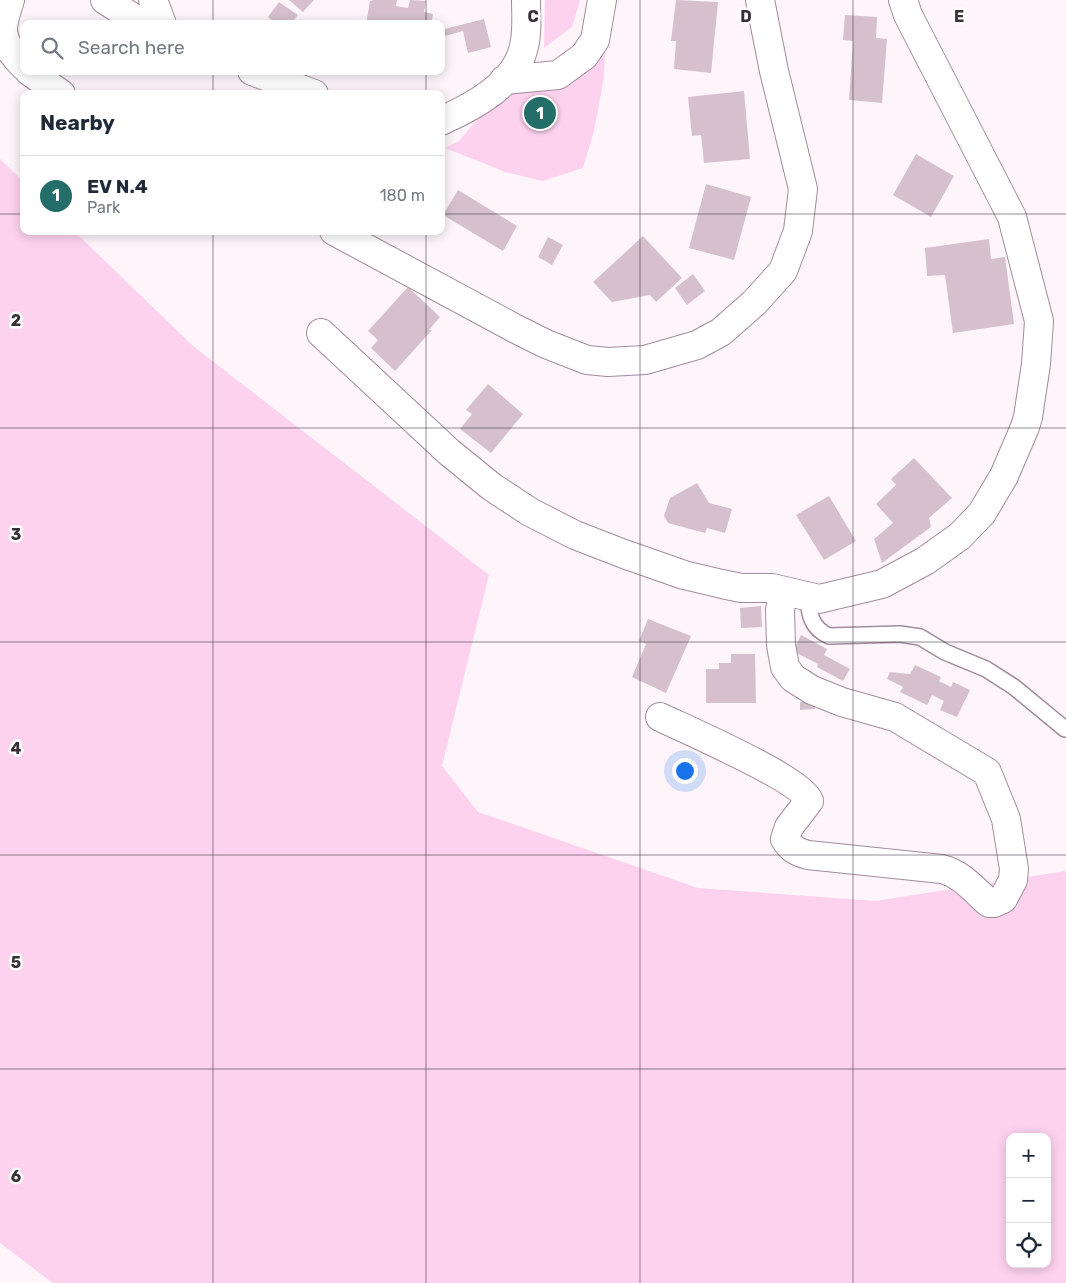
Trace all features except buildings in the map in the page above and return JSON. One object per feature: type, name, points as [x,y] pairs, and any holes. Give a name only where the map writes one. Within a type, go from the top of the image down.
[{"type":"street","points":[[10,0],[6,11],[3,35],[20,62]]},
{"type":"street","points":[[105,0],[138,20]]},
{"type":"street","points":[[153,0],[160,20]]},
{"type":"street","points":[[445,119],[486,97],[516,68],[524,49],[526,38],[526,0]]},
{"type":"street","points":[[504,80],[558,75],[584,56],[595,40],[602,0]]},
{"type":"street","points":[[341,235],[516,330],[587,360],[608,362],[646,360],[697,345],[714,336],[754,304],[783,271],[798,231],[800,220],[803,189],[776,80],[760,0]]},
{"type":"street","points":[[321,334],[449,452],[492,487],[530,512],[575,535],[624,554],[684,574],[741,588],[772,588],[819,599],[882,584],[925,561],[956,539],[989,504],[1004,476],[1028,417],[1036,364],[1039,321],[1012,217],[908,15],[903,0]]},
{"type":"street","points":[[35,75],[55,90]]},
{"type":"street","points":[[263,75],[303,90]]},
{"type":"street","points":[[660,717],[768,770],[803,791],[809,801],[789,827],[785,839],[798,853],[953,871],[989,903],[1003,899],[1013,880],[1013,859],[1006,818],[987,772],[895,717],[842,702],[812,690],[793,678],[785,666],[781,645],[780,610],[796,594]]},
{"type":"lane","points":[[796,594],[809,612],[813,624],[824,634],[829,636],[900,634],[920,637],[945,652],[986,669],[1014,687],[1065,729]]},
{"type":"shaded area","points":[[545,0],[580,0],[572,27],[544,48]]},
{"type":"shaded area","points":[[606,22],[604,78],[594,131],[583,168],[543,181],[505,172],[445,148],[459,141],[498,95],[559,83]]},
{"type":"shaded area","points":[[0,159],[20,178],[20,235],[78,235],[193,346],[489,575],[442,766],[478,812],[698,888],[876,901],[1066,871],[1066,1283],[53,1283],[0,1243]]},
{"type":"place","name":"EV N.4","points":[[540,113]]}]
